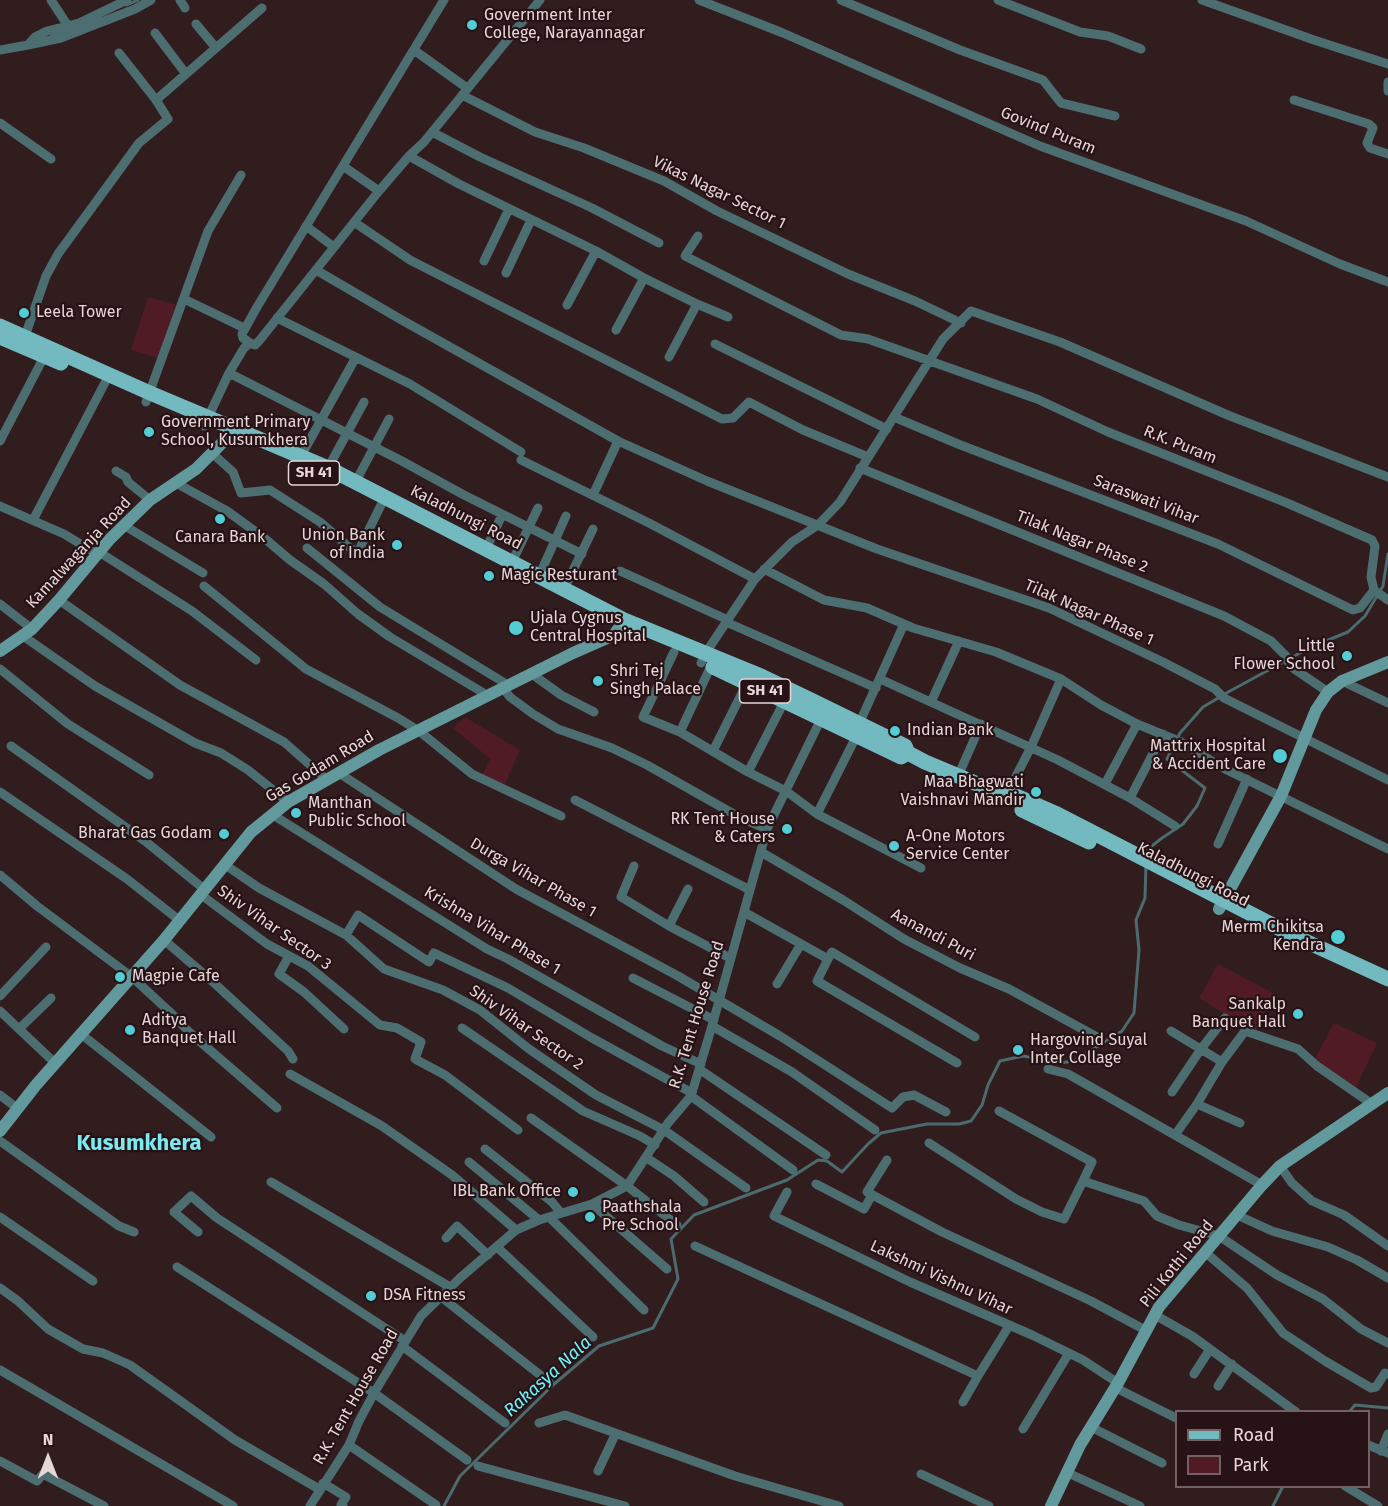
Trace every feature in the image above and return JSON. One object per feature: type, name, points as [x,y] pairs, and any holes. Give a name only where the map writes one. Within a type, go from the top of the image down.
[{"type":"main road","name":"Kaladhungi Road","points":[[0,326],[23,341],[231,433],[381,505],[512,562],[539,576],[562,593]]},
{"type":"main road","name":"Kaladhungi Road","points":[[0,338],[23,341]]},
{"type":"main road","name":"Kaladhungi Road","points":[[231,433],[301,456],[356,481],[622,623],[785,700],[824,713]]},
{"type":"main road","name":"Kamalwaganja Road","points":[[0,651],[27,632],[59,600],[98,553],[150,500],[196,469],[231,433]]},
{"type":"main road","name":"Kaladhungi Road","points":[[622,623],[674,652],[761,676],[858,730],[901,757],[908,753],[987,788],[996,787],[1008,792],[1053,818],[1357,977],[1388,989]]},
{"type":"main road","name":"Gas Godam Road","points":[[0,1131],[55,1063],[164,940],[251,832],[288,802],[339,773],[488,695],[614,635],[622,623]]},
{"type":"main road","points":[[1221,905],[1281,796],[1316,710],[1328,692],[1342,681],[1388,662]]},
{"type":"main road","name":"Kaladhungi Road","points":[[987,788],[992,795],[1053,818]]},
{"type":"main road","name":"Kaladhungi Road","points":[[1221,905],[1388,979]]},
{"type":"main road","name":"Pili Kothi Road","points":[[1051,1506],[1066,1472],[1117,1386],[1159,1307],[1280,1166],[1388,1093]]},
{"type":"street","points":[[51,0],[68,26]]},
{"type":"street","points":[[0,50],[61,38],[135,9],[151,0]]},
{"type":"street","points":[[444,0],[273,278],[242,334],[243,338],[250,343],[255,345],[379,191],[432,132],[540,0]]},
{"type":"street","name":"Govind Puram","points":[[699,0],[783,33],[1040,146],[1246,221],[1340,264],[1388,282]]},
{"type":"street","points":[[841,0],[960,50],[1043,80],[1061,103],[1115,116]]},
{"type":"street","points":[[998,0],[1080,32],[1108,36],[1141,50]]},
{"type":"street","points":[[1202,0],[1314,40],[1388,63]]},
{"type":"street","points":[[28,45],[35,37],[47,31],[68,26],[124,1]]},
{"type":"street","points":[[156,100],[262,8]]},
{"type":"street","points":[[196,24],[216,48]]},
{"type":"street","points":[[155,33],[186,74]]},
{"type":"street","name":"Vikas Nagar Sector 1","points":[[414,50],[465,92],[535,132],[584,148],[664,181],[717,211],[848,274],[915,301],[961,323]]},
{"type":"street","points":[[23,341],[46,276],[58,254],[139,144],[168,119],[119,53]]},
{"type":"street","points":[[1388,82],[1386,89],[1388,91]]},
{"type":"street","points":[[1294,100],[1368,124],[1372,128],[1367,143],[1370,148],[1388,154]]},
{"type":"street","points":[[0,123],[51,159]]},
{"type":"street","points":[[432,132],[480,157],[592,208],[659,243]]},
{"type":"street","points":[[409,156],[508,209],[596,251],[644,278],[728,317]]},
{"type":"street","points":[[343,166],[379,191]]},
{"type":"street","points":[[148,397],[208,231],[241,175]]},
{"type":"street","points":[[484,261],[508,209]]},
{"type":"street","points":[[506,273],[531,220]]},
{"type":"street","points":[[354,222],[410,260],[722,419],[733,418],[749,402],[803,430],[867,457]]},
{"type":"street","points":[[306,226],[334,246]]},
{"type":"street","points":[[698,236],[685,256],[842,334],[860,337],[928,361]]},
{"type":"street","points":[[567,305],[596,251]]},
{"type":"street","name":"Tilak Nagar Phase 1","points":[[316,270],[618,441],[689,473],[877,549],[1049,608],[1215,689],[1224,698],[1388,780]]},
{"type":"street","points":[[616,330],[644,278]]},
{"type":"street","points":[[184,299],[240,326]]},
{"type":"street","points":[[669,357],[697,304]]},
{"type":"street","points":[[680,732],[706,661],[727,621],[755,579],[792,542],[818,525],[840,502],[943,339],[971,311],[1060,342],[1230,416],[1388,477]]},
{"type":"street","points":[[277,318],[410,384],[521,456],[755,579]]},
{"type":"street","points":[[206,422],[241,351],[250,343]]},
{"type":"street","points":[[715,345],[887,429]]},
{"type":"street","points":[[0,441],[47,351]]},
{"type":"street","points":[[301,456],[356,357]]},
{"type":"street","name":"R.K. Puram","points":[[928,361],[1037,399],[1108,432],[1287,503],[1372,540],[1375,546],[1371,577],[1381,596]]},
{"type":"street","points":[[229,373],[582,554]]},
{"type":"street","points":[[33,520],[107,379]]},
{"type":"street","points":[[328,468],[364,402]]},
{"type":"street","name":"Saraswati Vihar","points":[[894,417],[1218,544],[1353,610],[1381,596]]},
{"type":"street","points":[[356,481],[389,418]]},
{"type":"street","points":[[593,495],[618,441]]},
{"type":"street","points":[[213,454],[233,472],[241,493],[270,489],[320,522],[357,554],[381,505]]},
{"type":"street","name":"Tilak Nagar Phase 2","points":[[860,468],[1224,616],[1271,641],[1286,656],[1290,666],[1328,692]]},
{"type":"street","points":[[116,471],[126,477],[128,482],[150,500]]},
{"type":"street","points":[[176,483],[227,511],[390,637],[488,695]]},
{"type":"street","points":[[0,506],[64,534],[98,553],[192,611],[256,660]]},
{"type":"street","points":[[512,562],[538,508]]},
{"type":"street","points":[[476,547],[502,515]]},
{"type":"street","points":[[539,576],[566,516]]},
{"type":"street","points":[[125,526],[203,573]]},
{"type":"street","points":[[562,593],[593,529]]},
{"type":"street","points":[[307,548],[380,607],[506,687],[510,697],[533,714],[558,729],[612,748],[647,765],[739,817],[767,829]]},
{"type":"street","points":[[764,569],[824,600],[867,609],[904,624],[996,652],[1061,679],[1101,705],[1137,724],[1172,738],[1225,770],[1388,849]]},
{"type":"street","points":[[620,571],[727,621],[981,724],[1105,784],[1175,826]]},
{"type":"street","points":[[204,586],[306,669],[419,731],[472,774],[561,816]]},
{"type":"street","points":[[59,600],[180,685],[284,742],[327,780]]},
{"type":"street","points":[[0,604],[27,632],[95,686],[195,743],[221,753],[248,770],[288,802]]},
{"type":"street","points":[[817,814],[858,730],[904,624]]},
{"type":"street","points":[[931,702],[959,641]]},
{"type":"street","points":[[674,652],[643,717],[680,732],[748,772],[786,791],[817,814],[921,868]]},
{"type":"street","points":[[0,669],[68,724],[149,775]]},
{"type":"street","points":[[532,674],[561,694],[594,712]]},
{"type":"street","points":[[1008,792],[1061,679]]},
{"type":"street","points":[[1342,681],[1388,703]]},
{"type":"street","points":[[713,751],[747,683]]},
{"type":"street","points":[[748,772],[785,700]]},
{"type":"street","name":"R.K. Tent House Road","points":[[310,1506],[349,1445],[374,1393],[421,1316],[440,1296],[516,1230],[592,1204],[627,1186],[664,1130],[691,1095],[767,829],[824,713]]},
{"type":"street","points":[[958,776],[981,724]]},
{"type":"street","points":[[1105,784],[1137,724]]},
{"type":"street","points":[[1130,798],[1172,738]]},
{"type":"street","name":"Shiv Vihar Sector 3","points":[[11,746],[145,841],[240,925],[308,966],[380,1025],[397,1028],[421,1042],[415,1059],[445,1075],[518,1130]]},
{"type":"street","name":"Durga Vihar Phase 1","points":[[339,773],[516,889],[678,976],[780,1036],[892,1108],[903,1097],[914,1095],[945,1112]]},
{"type":"street","points":[[1218,844],[1246,779]]},
{"type":"street","points":[[0,792],[117,873],[179,920]]},
{"type":"street","points":[[575,800],[750,890]]},
{"type":"street","name":"Krishna Vihar Phase 1","points":[[273,815],[487,949],[700,1067],[826,1155]]},
{"type":"street","name":"Aanandi Puri","points":[[761,852],[904,939],[960,968],[1009,989],[1096,1036]]},
{"type":"street","name":"Shiv Vihar Sector 2","points":[[224,864],[259,888],[346,935],[384,969],[442,990],[480,1011],[529,1049],[596,1095],[664,1130],[746,1188]]},
{"type":"street","points":[[634,866],[621,897],[669,926],[730,958]]},
{"type":"street","points":[[0,875],[37,906],[132,977],[189,1032],[277,1108]]},
{"type":"street","points":[[669,926],[688,889]]},
{"type":"street","points":[[744,912],[828,959]]},
{"type":"street","points":[[346,935],[357,915],[429,962],[434,953],[508,988],[691,1095],[793,1170]]},
{"type":"street","points":[[164,940],[288,1051],[293,1059]]},
{"type":"street","points":[[777,984],[801,944]]},
{"type":"street","points":[[0,996],[46,946]]},
{"type":"street","points":[[957,1063],[817,981],[832,952],[975,1037]]},
{"type":"street","points":[[289,956],[279,974],[304,992],[345,1029]]},
{"type":"street","points":[[633,978],[713,1023],[792,1072],[875,1130]]},
{"type":"street","points":[[19,1029],[51,998]]},
{"type":"street","points":[[0,1011],[55,1063]]},
{"type":"street","points":[[1172,1092],[1225,1018]]},
{"type":"street","points":[[462,1028],[584,1111],[655,1145]]},
{"type":"street","points":[[1175,1135],[1245,1031],[1298,1049],[1317,1066],[1372,1104]]},
{"type":"street","points":[[1171,1032],[1222,1062]]},
{"type":"street","points":[[81,1034],[211,1137]]},
{"type":"street","points":[[1048,1069],[1068,1074],[1262,1185]]},
{"type":"street","points":[[290,1074],[382,1126],[452,1175],[516,1230]]},
{"type":"street","points":[[0,1095],[17,1108]]},
{"type":"street","points":[[1197,1104],[1240,1123]]},
{"type":"street","points":[[929,1143],[1016,1199],[1064,1220],[1092,1162],[999,1111]]},
{"type":"street","points":[[531,1118],[627,1186],[677,1225]]},
{"type":"street","points":[[0,1140],[119,1226],[134,1232]]},
{"type":"street","points":[[485,1149],[552,1202],[561,1214]]},
{"type":"street","points":[[647,1158],[674,1176],[704,1202]]},
{"type":"street","points":[[887,1160],[867,1192],[942,1233],[1091,1300],[1147,1331]]},
{"type":"street","points":[[469,1161],[544,1219],[644,1310]]},
{"type":"street","points":[[1280,1166],[1292,1183],[1312,1201],[1344,1215],[1388,1246]]},
{"type":"street","points":[[1083,1181],[1144,1201],[1158,1216],[1179,1225],[1219,1236],[1277,1275],[1323,1299],[1361,1329],[1388,1343]]},
{"type":"street","points":[[272,1182],[450,1287]]},
{"type":"street","points":[[816,1184],[864,1209],[873,1195]]},
{"type":"street","name":"Lakshmi Vishnu Vihar","points":[[787,1192],[774,1216],[910,1282],[1069,1353],[1117,1386],[1175,1417]]},
{"type":"street","points":[[198,1232],[174,1212],[191,1196],[217,1218],[403,1343],[505,1423]]},
{"type":"street","points":[[592,1204],[667,1269]]},
{"type":"street","points":[[1237,1215],[1272,1231],[1328,1247],[1388,1278]]},
{"type":"street","points":[[0,1217],[93,1281]]},
{"type":"street","points":[[446,1238],[457,1226],[488,1255]]},
{"type":"street","points":[[695,1246],[978,1376]]},
{"type":"street","points":[[497,1247],[593,1337]]},
{"type":"street","points":[[1206,1253],[1247,1288],[1282,1333],[1371,1388],[1376,1387],[1385,1373],[1388,1374]]},
{"type":"street","points":[[177,1267],[374,1393],[467,1460]]},
{"type":"street","points":[[0,1288],[18,1301],[48,1329],[83,1349],[103,1353],[130,1365],[235,1440],[346,1497],[341,1505],[343,1506]]},
{"type":"street","points":[[440,1296],[549,1382]]},
{"type":"street","points":[[1155,1315],[1232,1364],[1293,1410]]},
{"type":"street","points":[[963,1402],[1009,1326]]},
{"type":"street","points":[[1194,1374],[1210,1349]]},
{"type":"street","points":[[1023,1429],[1069,1353]]},
{"type":"street","points":[[1218,1386],[1232,1364]]},
{"type":"street","points":[[0,1370],[233,1506]]},
{"type":"street","points":[[540,1423],[564,1415],[735,1476],[839,1506]]},
{"type":"street","points":[[1091,1427],[1162,1463]]},
{"type":"street","points":[[1370,1446],[1385,1452],[1388,1434]]},
{"type":"street","points":[[598,1471],[615,1435]]},
{"type":"street","points":[[349,1445],[436,1505]]},
{"type":"street","points":[[0,1461],[37,1481],[43,1473],[104,1506]]},
{"type":"street","points":[[478,1466],[625,1506]]},
{"type":"street","points":[[1066,1472],[1140,1506]]},
{"type":"street","points":[[921,1474],[989,1506]]},
{"type":"street","points":[[1348,1488],[1378,1506]]},
{"type":"green space","points":[[148,297],[176,305],[158,358],[131,350]]},
{"type":"green space","points":[[465,717],[520,750],[505,784],[482,776],[490,759],[453,728]]},
{"type":"green space","points":[[1218,964],[1275,994],[1257,1030],[1240,1024],[1199,998]]},
{"type":"green space","points":[[1334,1023],[1377,1043],[1356,1087],[1332,1073],[1315,1058]]},
{"type":"waterway","points":[[126,5],[138,0]]},
{"type":"waterway","points":[[51,36],[67,30]]},
{"type":"waterway","name":"Rakasya Nala","points":[[1148,855],[1148,849],[1183,824],[1197,806],[1205,788],[1167,759],[1180,733],[1203,707],[1311,647],[1348,632],[1365,616],[1383,586],[1388,554]]},
{"type":"waterway","name":"Rakasya Nala","points":[[444,1506],[460,1476],[553,1385],[599,1346],[653,1328],[678,1279],[671,1239],[694,1215],[787,1180],[818,1160],[827,1161],[842,1172],[881,1133],[927,1124],[959,1124],[971,1121],[982,1105],[988,1085],[1000,1061],[1023,1056],[1060,1063],[1074,1061],[1122,1031],[1134,1013],[1139,950],[1136,920],[1145,898],[1146,864]]},
{"type":"waterway","points":[[1351,1410],[1355,1405],[1388,1408]]},
{"type":"waterway","points":[[1273,1506],[1282,1488]]},
{"type":"place","name":"Government Inter College, Narayannagar","points":[[472,25]]},
{"type":"place","name":"Leela Tower","points":[[24,313]]},
{"type":"place","name":"Government Primary School, Kusumkhera","points":[[149,432]]},
{"type":"place","name":"Canara Bank","points":[[220,519]]},
{"type":"place","name":"Union Bank of India","points":[[397,545]]},
{"type":"place","name":"Magic Resturant","points":[[489,576]]},
{"type":"place","name":"Ujala Cygnus Central Hospital","points":[[516,628]]},
{"type":"place","name":"Little Flower School","points":[[1347,656]]},
{"type":"place","name":"Shri Tej Singh Palace","points":[[598,681]]},
{"type":"place","name":"Indian Bank","points":[[895,731]]},
{"type":"place","name":"Mattrix Hospital & Accident Care","points":[[1280,756]]},
{"type":"place","name":"Maa Bhagwati Vaishnavi Mandir","points":[[1036,792]]},
{"type":"place","name":"Manthan Public School","points":[[296,813]]},
{"type":"place","name":"RK Tent House & Caters","points":[[787,829]]},
{"type":"place","name":"Bharat Gas Godam","points":[[224,834]]},
{"type":"place","name":"A-One Motors Service Center","points":[[894,846]]},
{"type":"place","name":"Merm Chikitsa Kendra","points":[[1338,937]]},
{"type":"place","name":"Magpie Cafe","points":[[120,977]]},
{"type":"place","name":"Sankalp Banquet Hall","points":[[1298,1014]]},
{"type":"place","name":"Aditya Banquet Hall","points":[[130,1030]]},
{"type":"place","name":"Hargovind Suyal Inter Collage","points":[[1018,1050]]},
{"type":"place","name":"IBL Bank Office","points":[[573,1192]]},
{"type":"place","name":"Paathshala Pre School","points":[[590,1217]]},
{"type":"place","name":"DSA Fitness","points":[[371,1296]]},
{"type":"district","name":"Kusumkhera","points":[[139,1144]]}]
